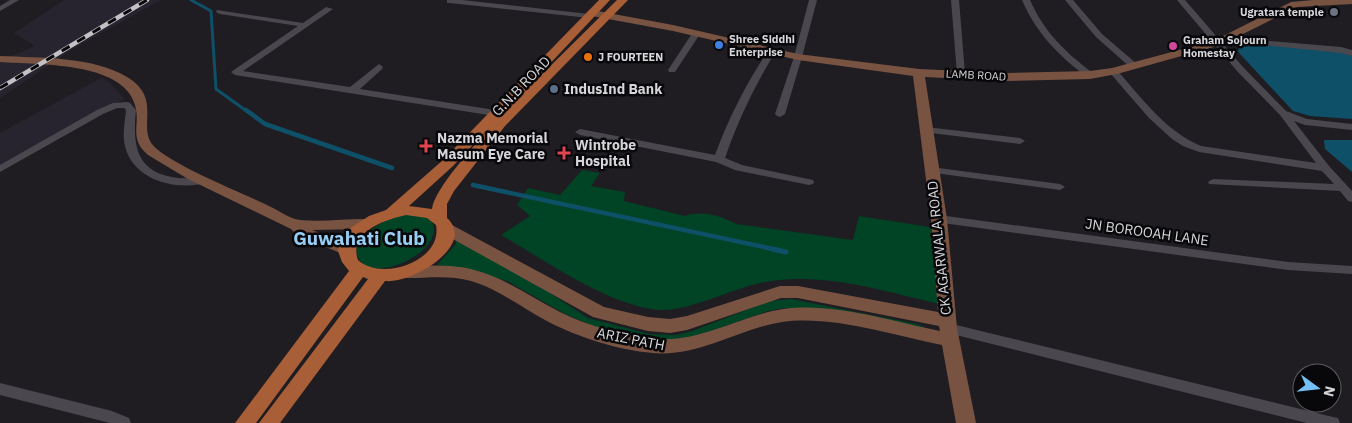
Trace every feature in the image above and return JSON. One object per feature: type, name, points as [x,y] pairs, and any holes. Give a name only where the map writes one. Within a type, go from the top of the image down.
[{"type":"main road","name":"G.N.B ROAD","points":[[392,212],[433,177],[605,0]]},
{"type":"main road","name":"G.N.B ROAD","points":[[443,224],[440,204],[448,188],[500,123],[623,0]]},
{"type":"main road","points":[[419,210],[431,213],[443,224],[445,242],[440,251],[420,267],[407,272],[379,276],[359,270],[351,263],[348,250],[349,243],[355,233],[365,224],[392,212],[419,210]]},
{"type":"main road","points":[[245,423],[359,270]]},
{"type":"main road","points":[[269,423],[379,276]]},
{"type":"street","points":[[0,10],[15,0]]},
{"type":"street","points":[[780,114],[798,58],[813,0]]},
{"type":"street","points":[[955,0],[960,74]]},
{"type":"street","points":[[1026,0],[1044,34],[1066,58],[1090,75]]},
{"type":"street","points":[[1070,0],[1088,24],[1117,54],[1134,66]]},
{"type":"street","points":[[1181,0],[1220,40],[1283,113],[1325,168],[1352,198]]},
{"type":"street","points":[[450,1],[590,15]]},
{"type":"street","name":"LAMB ROAD","points":[[590,15],[607,16],[696,34],[798,58],[919,73],[1005,77],[1090,75],[1113,71],[1220,40],[1294,4],[1352,1]]},
{"type":"street","points":[[329,8],[235,72],[495,113]]},
{"type":"street","points":[[220,12],[304,25]]},
{"type":"street","points":[[672,70],[696,34]]},
{"type":"street","points":[[1220,40],[1341,50],[1352,53]]},
{"type":"street","points":[[719,159],[732,123],[747,91],[771,52]]},
{"type":"street","points":[[0,59],[90,67],[110,73],[128,83],[141,100],[142,116],[140,130],[143,142],[152,152],[202,181],[296,225],[303,232],[348,250]]},
{"type":"street","points":[[353,90],[379,67]]},
{"type":"street","points":[[1113,71],[1182,143],[1199,149],[1325,168]]},
{"type":"street","name":"CK AGARWALA ROAD","points":[[919,73],[939,220],[949,330],[966,423]]},
{"type":"street","points":[[0,169],[100,112],[116,105],[127,105],[131,110],[128,132],[130,145],[137,164],[146,172],[171,180],[202,181]]},
{"type":"street","points":[[1283,113],[1305,122],[1352,126]]},
{"type":"street","points":[[1296,129],[1305,122]]},
{"type":"street","points":[[926,130],[1020,142]]},
{"type":"street","points":[[580,132],[719,159],[739,168],[809,182]]},
{"type":"street","points":[[931,170],[1060,187]]},
{"type":"street","points":[[1213,182],[1342,188]]},
{"type":"street","name":"JN BOROOAH LANE","points":[[939,220],[1288,266],[1352,270]]},
{"type":"street","points":[[296,225],[365,224]]},
{"type":"street","name":"ARIZ PATH","points":[[443,224],[599,312],[648,324],[670,326],[687,323],[780,292],[798,292],[949,330]]},
{"type":"street","name":"ARIZ PATH","points":[[407,272],[456,272],[472,276],[499,287],[565,322],[612,337],[652,346],[669,347],[693,344],[765,319],[812,313],[949,330]]},
{"type":"street","points":[[949,330],[1333,423]]},
{"type":"street","points":[[0,389],[112,417],[124,423]]},
{"type":"shaded area","points":[[64,0],[161,0],[74,48],[0,98],[0,61],[35,46],[14,33]]},
{"type":"shaded area","points":[[101,78],[109,82],[125,99],[71,126],[0,168],[0,133]]},
{"type":"green space","points":[[582,170],[600,173],[591,186],[625,192],[624,201],[685,216],[691,214],[711,215],[736,224],[853,240],[859,216],[936,228],[940,304],[874,288],[806,279],[760,283],[673,309],[662,310],[642,307],[622,301],[579,281],[501,235],[530,216],[517,205],[528,188],[560,195]]},
{"type":"green space","points":[[410,212],[430,219],[434,231],[429,243],[418,254],[404,262],[388,267],[373,268],[362,263],[356,250],[367,234],[385,221]]},
{"type":"green space","points":[[456,237],[588,318],[649,334],[676,335],[692,331],[770,301],[791,299],[917,324],[924,327],[928,332],[820,309],[784,308],[768,311],[699,335],[675,341],[637,338],[590,325],[565,314],[507,281],[469,270],[437,265],[456,244]]},
{"type":"water","points":[[1242,45],[1313,48],[1340,52],[1352,56],[1352,119],[1310,116],[1293,111],[1240,54],[1238,51]]},
{"type":"water","points":[[1324,140],[1352,140],[1352,172],[1325,149]]},
{"type":"waterway","points":[[191,0],[211,11],[216,89],[248,112]]},
{"type":"waterway","points":[[246,110],[265,124],[392,168]]},
{"type":"waterway","points":[[473,185],[778,250]]},
{"type":"waterway","points":[[772,249],[786,252]]},
{"type":"railway","points":[[0,88],[147,0]]},
{"type":"place","name":"Ugratara temple","points":[[1334,12]]},
{"type":"place","name":"Shree Siddhi Enterprise","points":[[719,45]]},
{"type":"place","name":"Graham Sojourn Homestay","points":[[1173,46]]},
{"type":"place","name":"J FOURTEEN","points":[[588,57]]},
{"type":"place","name":"IndusInd Bank","points":[[554,89]]},
{"type":"place","name":"Nazma Memorial Masum Eye Care","points":[[426,146]]},
{"type":"place","name":"Wintrobe Hospital","points":[[564,153]]},
{"type":"district","name":"Guwahati Club","points":[[359,238]]}]
